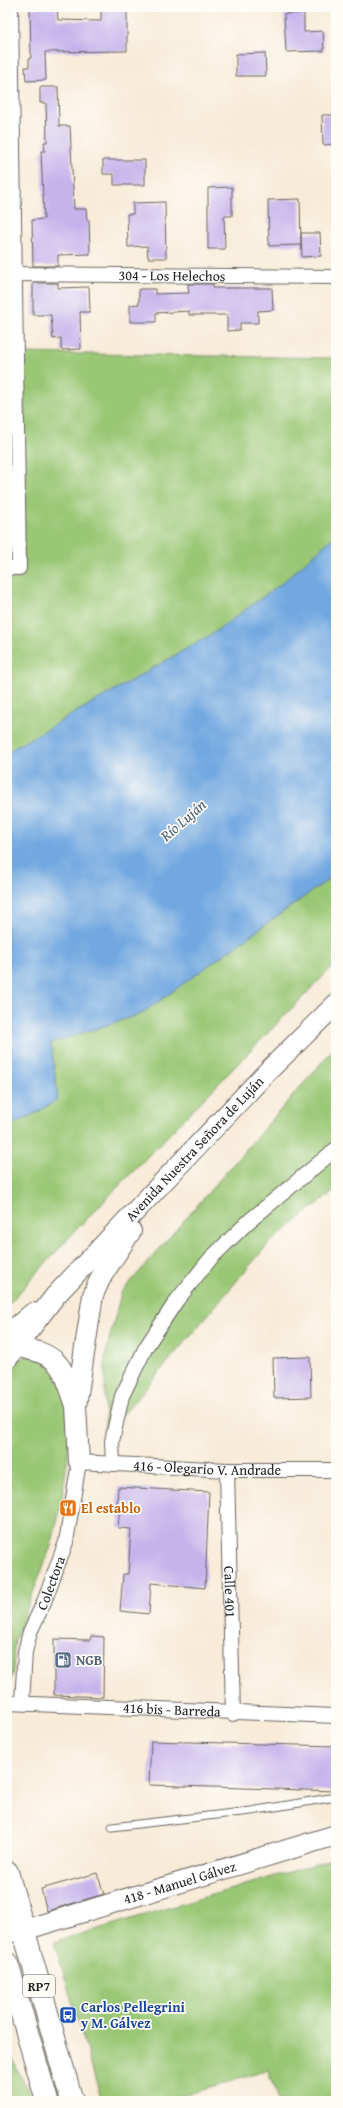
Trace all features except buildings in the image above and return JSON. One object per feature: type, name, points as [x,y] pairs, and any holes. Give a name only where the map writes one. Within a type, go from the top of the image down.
[{"type":"main road","name":"Avenida Nuestra Señora de Luján","points":[[10,1347],[55,1296],[267,1072],[336,1004]]},
{"type":"main road","points":[[79,1462],[76,1406],[93,1295],[121,1244],[170,1176]]},
{"type":"main road","points":[[10,1347],[40,1351],[56,1360],[67,1378],[76,1406]]},
{"type":"main road","name":"418 - Manuel Gálvez","points":[[15,1932],[336,1835]]},
{"type":"main road","name":"RP7","points":[[7,1872],[15,1932],[72,2101]]},
{"type":"main road","name":"RP7","points":[[7,1963],[47,2101]]},
{"type":"street","points":[[11,7],[13,568]]},
{"type":"street","name":"304 - Los Helechos","points":[[12,274],[336,278]]},
{"type":"street","points":[[113,1464],[112,1441],[122,1396],[146,1347],[177,1300],[211,1258],[248,1222],[336,1149]]},
{"type":"street","name":"416 - Olegario V. Andrade","points":[[79,1462],[227,1470],[336,1470]]},
{"type":"street","name":"Colectora","points":[[22,1703],[25,1652],[30,1632],[49,1589],[66,1542],[79,1462]]},
{"type":"street","name":"Calle 401","points":[[227,1470],[233,1714]]},
{"type":"street","name":"416 bis - Barreda","points":[[7,1703],[233,1714],[336,1716]]},
{"type":"lane","points":[[112,1827],[251,1811],[336,1797]]},
{"type":"green space","points":[[25,353],[336,358],[336,565],[7,847],[7,579],[23,578]]},
{"type":"green space","points":[[336,711],[336,963],[74,1232],[7,1306],[7,1010]]},
{"type":"green space","points":[[336,1046],[336,1189],[269,1243],[105,1436],[105,1357],[121,1293]]},
{"type":"green space","points":[[32,1355],[42,1357],[64,1383],[70,1441],[61,1506],[51,1546],[15,1640],[12,1676],[7,1686],[7,1369],[20,1359]]},
{"type":"green space","points":[[336,1858],[336,2101],[278,2101],[268,2070],[167,2101],[102,2101],[54,1942]]},
{"type":"green space","points":[[7,2039],[17,2069],[34,2101],[7,2101]]},
{"type":"water","name":"Río Luján","points":[[336,535],[336,874],[141,1014],[51,1043],[58,1099],[40,1111],[7,1127],[7,752],[212,634],[282,583]]},
{"type":"place","name":"El establo","points":[[68,1508]]},
{"type":"place","name":"NGB","points":[[63,1660]]},
{"type":"place","name":"Carlos Pellegrini y M. Gálvez","points":[[68,2015]]}]
